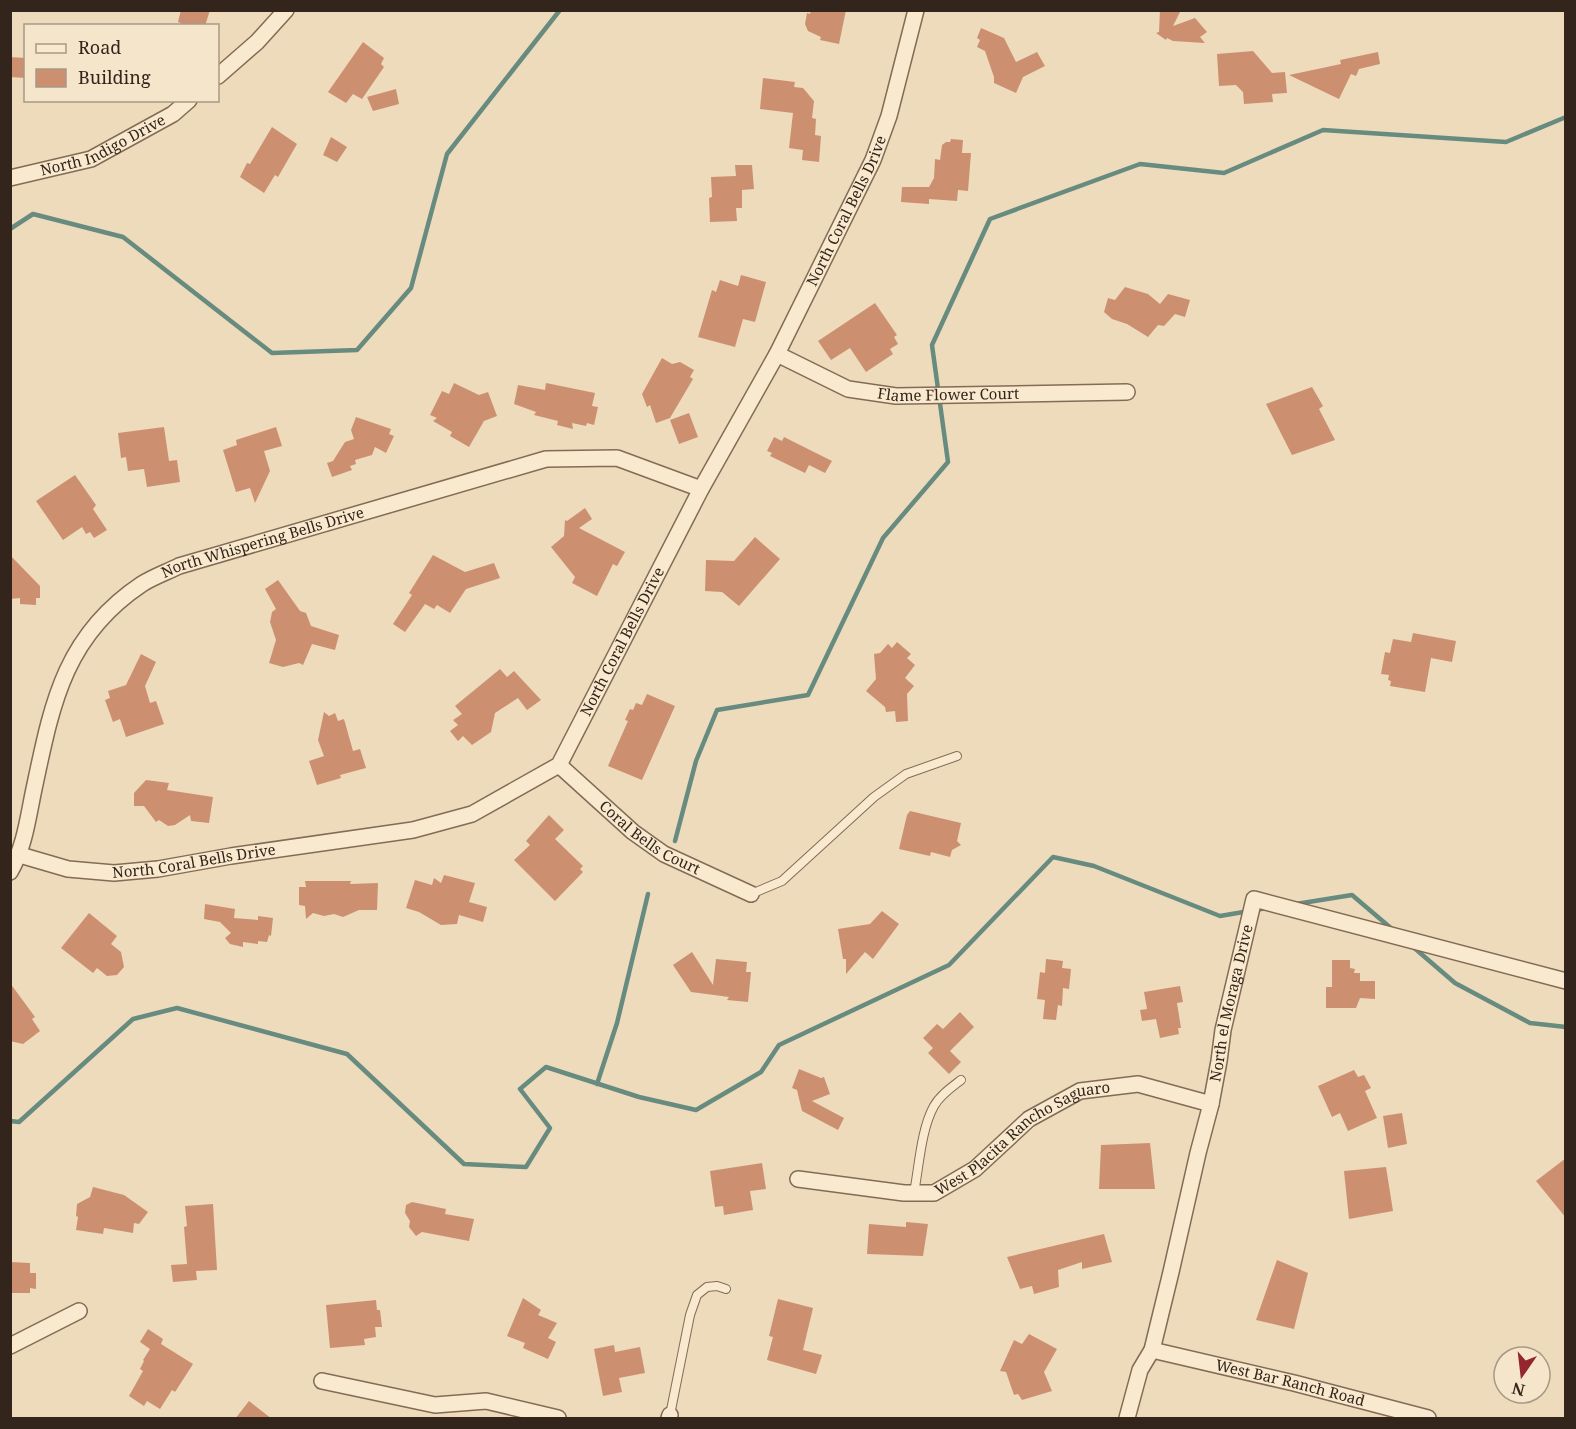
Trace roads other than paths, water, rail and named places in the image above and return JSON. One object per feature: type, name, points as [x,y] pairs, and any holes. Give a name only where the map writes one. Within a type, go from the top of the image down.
[{"type":"street","points":[[219,75],[257,42],[286,10]]},
{"type":"street","name":"North Coral Bells Drive","points":[[20,855],[68,869],[114,873],[158,869],[231,856],[413,830],[472,814],[560,765],[701,489],[777,354],[873,160],[889,116],[916,10]]},
{"type":"street","name":"North Indigo Drive","points":[[10,178],[91,159],[173,114],[187,102]]},
{"type":"street","name":"Flame Flower Court","points":[[777,354],[848,389],[896,396],[1127,392]]},
{"type":"street","name":"North Whispering Bells Drive","points":[[10,872],[20,855],[44,740],[61,680],[78,648],[104,615],[142,584],[179,566],[546,459],[617,458],[701,489]]},
{"type":"street","name":"Coral Bells Court","points":[[560,765],[633,832],[664,854],[751,894]]},
{"type":"street","name":"North el Moraga Drive","points":[[1127,1419],[1140,1371],[1152,1350],[1211,1104],[1220,1061],[1223,1030],[1254,899],[1566,981]]},
{"type":"street","name":"West Placita Rancho Saguaro","points":[[798,1179],[914,1193],[934,1193],[975,1169],[1029,1119],[1080,1091],[1138,1084],[1211,1104]]},
{"type":"street","points":[[10,1346],[79,1311]]},
{"type":"street","name":"West Bar Ranch Road","points":[[1152,1350],[1294,1383],[1428,1419]]},
{"type":"street","points":[[322,1381],[435,1405],[486,1401],[558,1419]]},
{"type":"lane","points":[[751,894],[782,881],[874,797],[906,774],[957,756]]},
{"type":"lane","points":[[914,1193],[921,1151],[934,1106],[961,1080]]},
{"type":"lane","points":[[669,1417],[690,1315],[697,1295],[707,1287],[717,1286],[726,1289]]},
{"type":"waterway","points":[[10,229],[33,214],[123,237],[272,353],[357,350],[411,288],[447,154],[560,10]]},
{"type":"waterway","points":[[675,841],[696,761],[717,710],[808,695],[883,538],[948,462],[932,345],[990,219],[1140,164],[1224,173],[1323,130],[1506,142],[1566,117]]},
{"type":"waterway","points":[[10,1121],[19,1122],[133,1019],[177,1008],[347,1054],[464,1164],[526,1167],[550,1128],[520,1089],[546,1067],[639,1097],[696,1110],[761,1072],[779,1045],[949,965],[1053,857],[1094,866],[1220,916],[1267,908]]},
{"type":"waterway","points":[[597,1084],[617,1023],[648,894]]},
{"type":"waterway","points":[[1296,904],[1352,895],[1392,929]]},
{"type":"waterway","points":[[1412,946],[1455,983],[1530,1023],[1566,1027]]}]
